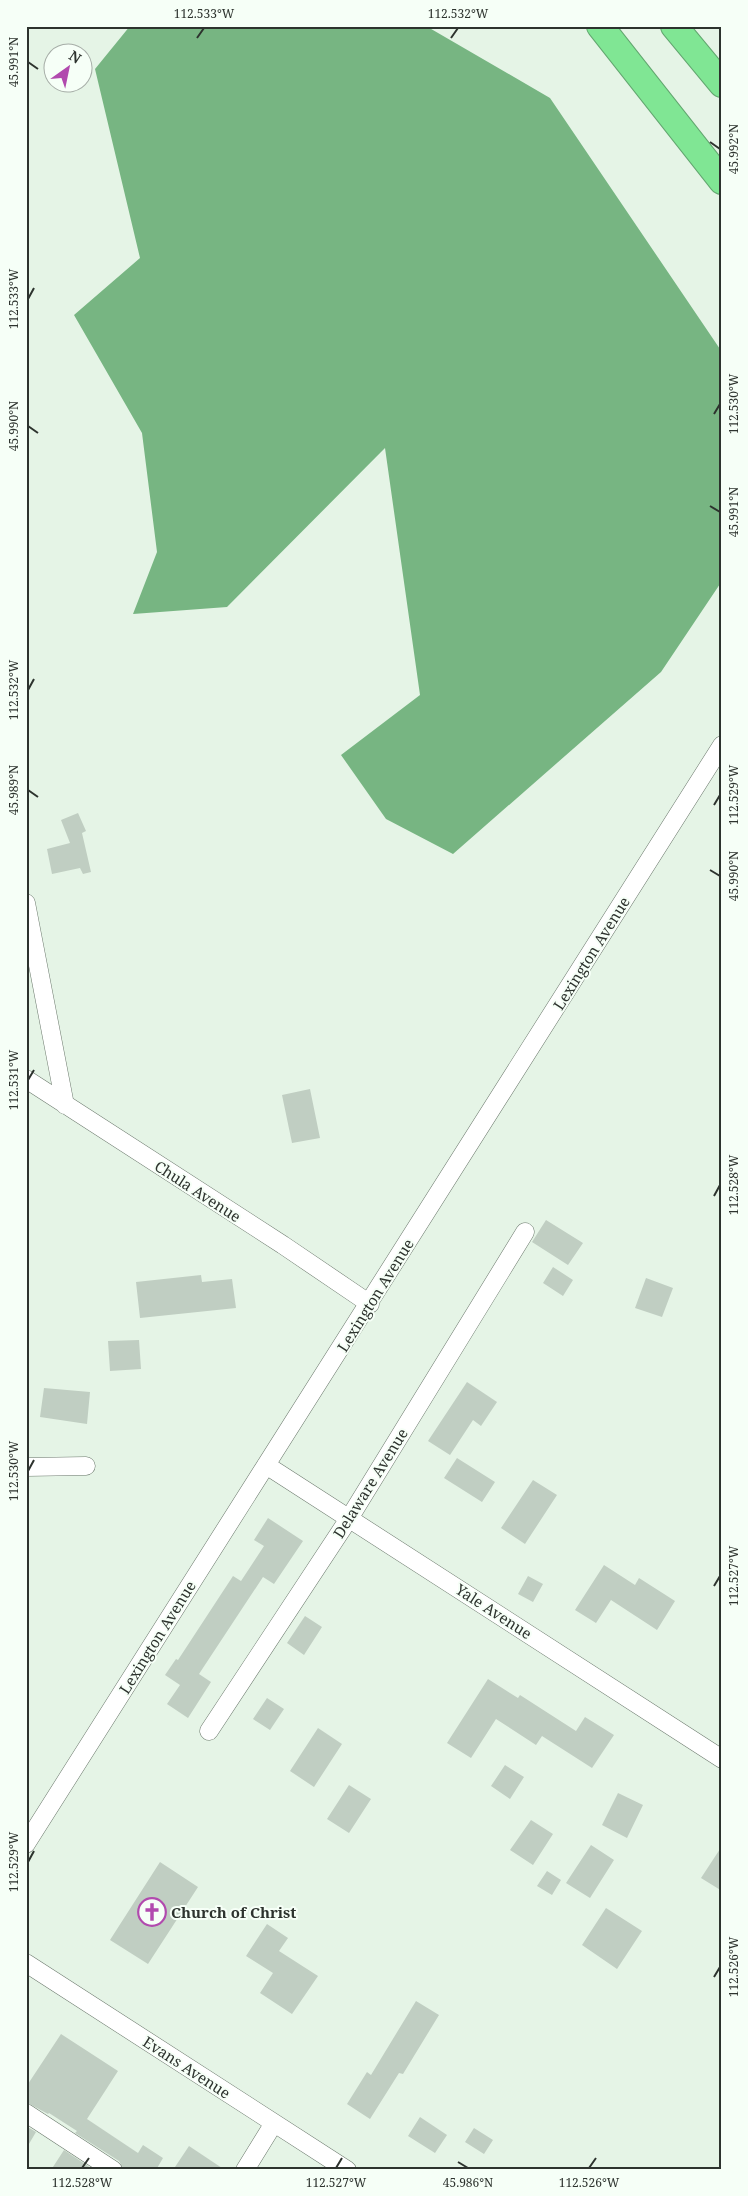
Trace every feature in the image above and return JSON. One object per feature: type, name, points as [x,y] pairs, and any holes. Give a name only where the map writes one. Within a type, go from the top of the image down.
[{"type":"highway","points":[[600,26],[722,181]]},
{"type":"highway","points":[[674,26],[722,84]]},
{"type":"street","name":"Lexington Avenue","points":[[26,1844],[370,1304],[722,745]]},
{"type":"street","points":[[26,903],[65,1105]]},
{"type":"street","name":"Chula Avenue","points":[[26,1079],[283,1245],[370,1304]]},
{"type":"street","name":"Delaware Avenue","points":[[209,1731],[350,1518],[525,1232]]},
{"type":"street","name":"Yale Avenue","points":[[266,1465],[722,1759]]},
{"type":"street","points":[[26,1467],[86,1466]]},
{"type":"street","name":"Evans Avenue","points":[[26,1963],[347,2170]]},
{"type":"street","points":[[26,2113],[113,2170]]},
{"type":"street","points":[[245,2170],[274,2123]]},
{"type":"shaded area","points":[[130,26],[426,26],[550,98],[722,352],[722,581],[661,672],[453,854],[386,819],[341,755],[420,695],[385,448],[227,607],[133,614],[157,552],[142,433],[74,315],[140,258],[95,69]]},
{"type":"building","points":[[78,813],[86,831],[82,833],[91,872],[83,874],[80,868],[52,874],[47,849],[70,843],[61,820]]},
{"type":"building","points":[[310,1089],[320,1138],[292,1143],[282,1095]]},
{"type":"building","points":[[546,1220],[583,1243],[568,1265],[532,1242]]},
{"type":"building","points":[[553,1267],[573,1280],[563,1296],[543,1283]]},
{"type":"building","points":[[201,1275],[202,1282],[232,1279],[236,1308],[140,1318],[136,1282]]},
{"type":"building","points":[[646,1278],[673,1288],[662,1317],[635,1308]]},
{"type":"building","points":[[139,1340],[141,1369],[110,1371],[108,1341]]},
{"type":"building","points":[[467,1382],[497,1402],[481,1426],[473,1420],[450,1455],[428,1441]]},
{"type":"building","points":[[44,1388],[90,1392],[87,1424],[40,1417]]},
{"type":"building","points":[[457,1458],[495,1482],[482,1502],[444,1478]]},
{"type":"building","points":[[533,1480],[557,1495],[525,1544],[501,1528]]},
{"type":"building","points":[[268,1518],[303,1541],[274,1584],[263,1577],[199,1674],[211,1682],[188,1718],[167,1704],[180,1685],[165,1675],[176,1659],[178,1660],[233,1576],[241,1581],[264,1546],[254,1540]]},
{"type":"building","points":[[604,1565],[635,1585],[639,1578],[675,1601],[657,1630],[611,1600],[596,1623],[575,1610]]},
{"type":"building","points":[[528,1576],[543,1584],[533,1602],[518,1594]]},
{"type":"building","points":[[305,1616],[322,1627],[304,1655],[287,1643]]},
{"type":"building","points":[[488,1679],[518,1698],[520,1695],[576,1731],[585,1717],[614,1735],[592,1768],[542,1736],[536,1745],[496,1719],[471,1758],[447,1743]]},
{"type":"building","points":[[267,1698],[284,1709],[270,1730],[253,1719]]},
{"type":"building","points":[[318,1728],[342,1744],[314,1787],[290,1771]]},
{"type":"building","points":[[505,1765],[524,1777],[510,1799],[491,1786]]},
{"type":"building","points":[[349,1785],[371,1799],[349,1833],[327,1819]]},
{"type":"building","points":[[618,1793],[643,1805],[627,1838],[602,1825]]},
{"type":"building","points":[[531,1820],[553,1834],[533,1865],[510,1850]]},
{"type":"building","points":[[591,1845],[614,1860],[590,1898],[566,1883]]},
{"type":"building","points":[[722,1846],[722,1891],[701,1878]]},
{"type":"building","points":[[160,1862],[198,1887],[148,1964],[110,1940]]},
{"type":"building","points":[[547,1871],[561,1880],[552,1895],[537,1886]]},
{"type":"building","points":[[606,1908],[642,1931],[617,1969],[582,1945]]},
{"type":"building","points":[[267,1924],[288,1938],[279,1951],[318,1976],[292,2014],[260,1993],[273,1973],[246,1956]]},
{"type":"building","points":[[416,2001],[439,2015],[403,2074],[399,2073],[370,2119],[347,2104],[367,2072],[371,2075]]},
{"type":"building","points":[[61,2034],[118,2071],[87,2119],[138,2153],[143,2145],[163,2158],[156,2170],[124,2170],[119,2161],[75,2133],[77,2131],[49,2113],[26,2102],[26,2087]]},
{"type":"building","points":[[420,2117],[447,2135],[435,2153],[408,2136]]},
{"type":"building","points":[[26,2126],[36,2132],[26,2149]]},
{"type":"building","points":[[474,2128],[493,2140],[484,2154],[465,2142]]},
{"type":"building","points":[[189,2146],[225,2170],[173,2170]]},
{"type":"building","points":[[64,2150],[91,2168],[89,2170],[51,2170]]},
{"type":"place","name":"Church of Christ","points":[[152,1912]]}]
